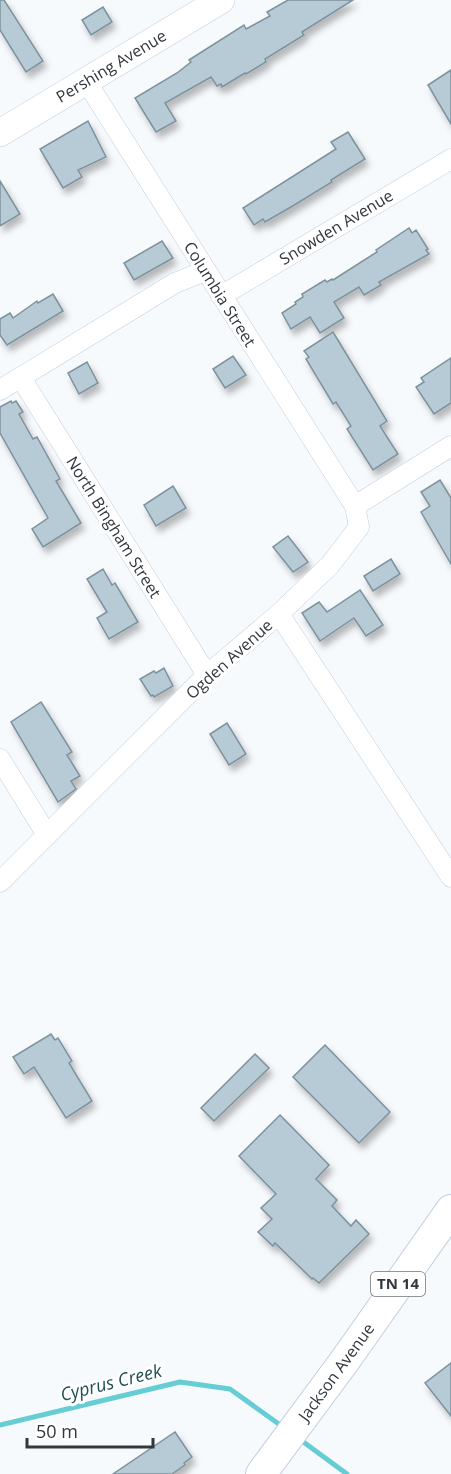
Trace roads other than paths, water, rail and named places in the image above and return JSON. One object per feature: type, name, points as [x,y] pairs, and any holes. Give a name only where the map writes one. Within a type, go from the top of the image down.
[{"type":"main road","name":"Jackson Avenue","points":[[261,1474],[451,1210]]},
{"type":"street","name":"Pershing Avenue","points":[[0,132],[221,0]]},
{"type":"street","name":"Columbia Street","points":[[86,81],[355,506]]},
{"type":"street","name":"Snowden Avenue","points":[[221,296],[451,159]]},
{"type":"street","points":[[0,390],[176,283],[205,271]]},
{"type":"street","name":"North Bingham Street","points":[[21,378],[207,675]]},
{"type":"street","points":[[355,506],[451,447]]},
{"type":"street","name":"Ogden Avenue","points":[[0,882],[207,675],[279,614],[330,565],[359,527],[355,506]]},
{"type":"street","points":[[279,614],[451,877]]},
{"type":"street","points":[[0,759],[47,835]]},
{"type":"waterway","name":"Cyprus Creek","points":[[0,1425],[180,1382],[230,1389],[283,1427]]},
{"type":"waterway","name":"Cyprus Creek","points":[[298,1438],[347,1474]]}]
